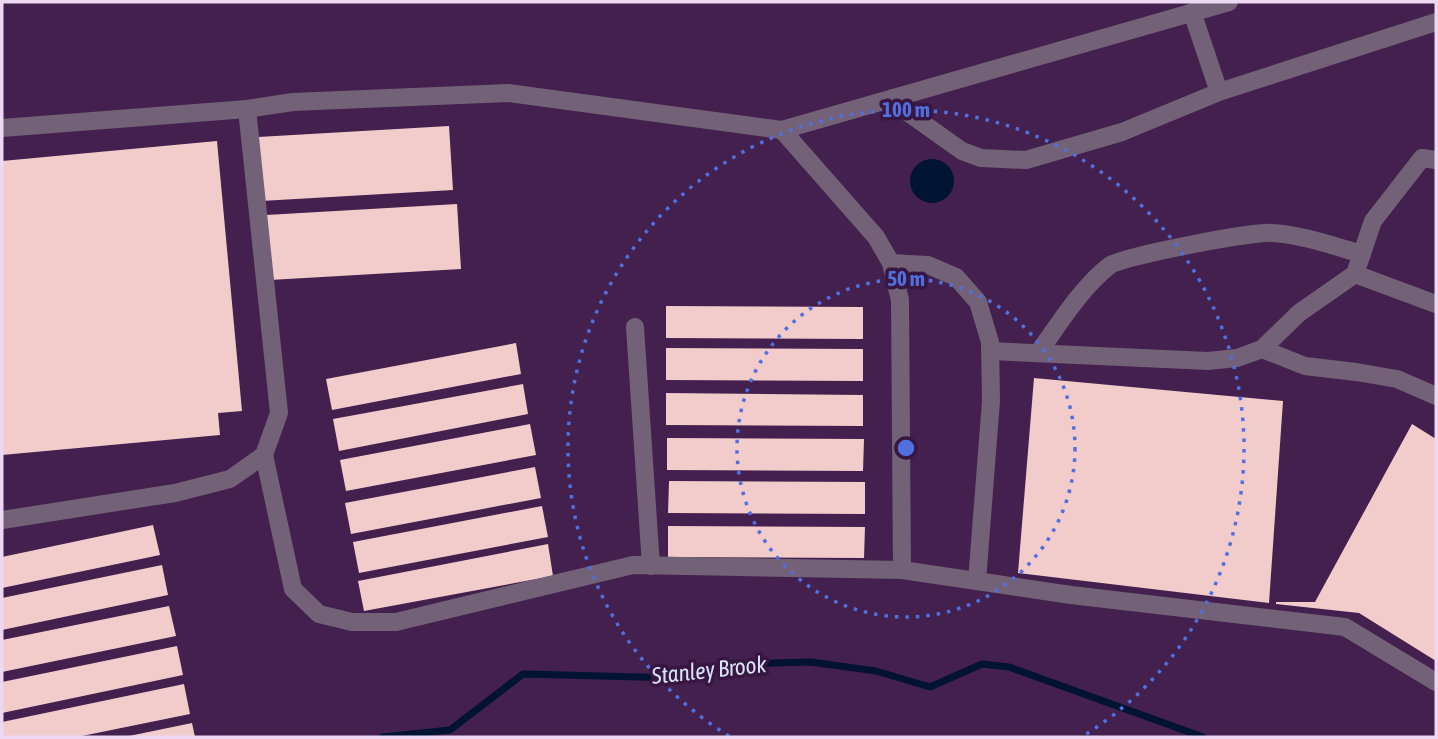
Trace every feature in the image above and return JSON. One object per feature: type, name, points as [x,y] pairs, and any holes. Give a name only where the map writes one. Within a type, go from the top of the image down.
[{"type":"lane","points":[[2,128],[293,103],[508,93],[782,130],[1196,8],[1229,2]]},
{"type":"lane","points":[[1196,8],[1219,92]]},
{"type":"lane","points":[[893,98],[910,114],[962,151],[981,158],[1026,160],[1122,132],[1219,92],[1436,22]]},
{"type":"lane","points":[[247,108],[279,413],[264,455],[293,589],[319,614],[352,622],[396,622],[633,565],[902,570],[1071,595],[1345,627],[1436,682]]},
{"type":"lane","points":[[782,130],[857,213],[876,237],[891,263],[900,300],[902,570]]},
{"type":"lane","points":[[990,351],[1208,361],[1237,358],[1262,349],[1299,313],[1355,274],[1373,221],[1422,158],[1436,160]]},
{"type":"lane","points":[[1038,353],[1082,292],[1112,263],[1163,250],[1270,232],[1362,254]]},
{"type":"lane","points":[[891,263],[928,265],[956,277],[978,302],[990,351],[991,401],[977,581]]},
{"type":"lane","points":[[1355,274],[1436,304]]},
{"type":"lane","points":[[635,327],[651,566]]},
{"type":"lane","points":[[1262,349],[1305,366],[1397,379],[1436,396]]},
{"type":"lane","points":[[2,520],[175,493],[230,479],[264,455]]},
{"type":"water","points":[[932,159],[947,166],[954,181],[947,196],[932,203],[917,196],[910,181],[917,166]]},
{"type":"building","points":[[449,126],[453,190],[261,201],[258,137]]},
{"type":"building","points":[[217,141],[242,411],[218,413],[220,435],[2,455],[2,161]]},
{"type":"building","points":[[457,204],[461,269],[270,280],[266,215]]},
{"type":"building","points":[[666,306],[863,307],[863,339],[666,338]]},
{"type":"building","points":[[516,343],[521,374],[332,410],[326,379]]},
{"type":"building","points":[[666,348],[863,349],[863,381],[666,380]]},
{"type":"building","points":[[1034,378],[1283,401],[1269,603],[1018,573]]},
{"type":"building","points":[[523,384],[528,414],[339,451],[333,419]]},
{"type":"building","points":[[666,393],[863,395],[863,426],[666,425]]},
{"type":"building","points":[[530,424],[536,455],[346,491],[340,460]]},
{"type":"building","points":[[1412,424],[1436,439],[1436,661],[1359,613],[1276,604],[1315,602]]},
{"type":"building","points":[[667,438],[864,439],[863,471],[667,470]]},
{"type":"building","points":[[535,467],[541,498],[351,534],[345,503]]},
{"type":"building","points":[[669,481],[865,482],[865,514],[668,513]]},
{"type":"building","points":[[542,506],[548,537],[359,573],[353,542]]},
{"type":"building","points":[[153,525],[160,555],[2,588],[2,557]]},
{"type":"building","points":[[668,526],[865,527],[864,558],[668,557]]},
{"type":"building","points":[[548,544],[553,576],[364,611],[358,581]]},
{"type":"building","points":[[162,565],[168,595],[2,630],[2,598]]},
{"type":"building","points":[[169,606],[176,636],[2,672],[2,640]]},
{"type":"building","points":[[177,646],[183,675],[2,713],[2,682]]},
{"type":"building","points":[[184,684],[190,714],[77,737],[2,737],[2,722]]},
{"type":"building","points":[[192,723],[195,737],[129,737],[129,736]]},
{"type":"waterway","name":"Stanley Brook","points":[[383,737],[450,730],[523,674],[679,678],[726,664],[811,662],[876,671],[930,687],[982,664],[1009,667],[1203,737]]}]
